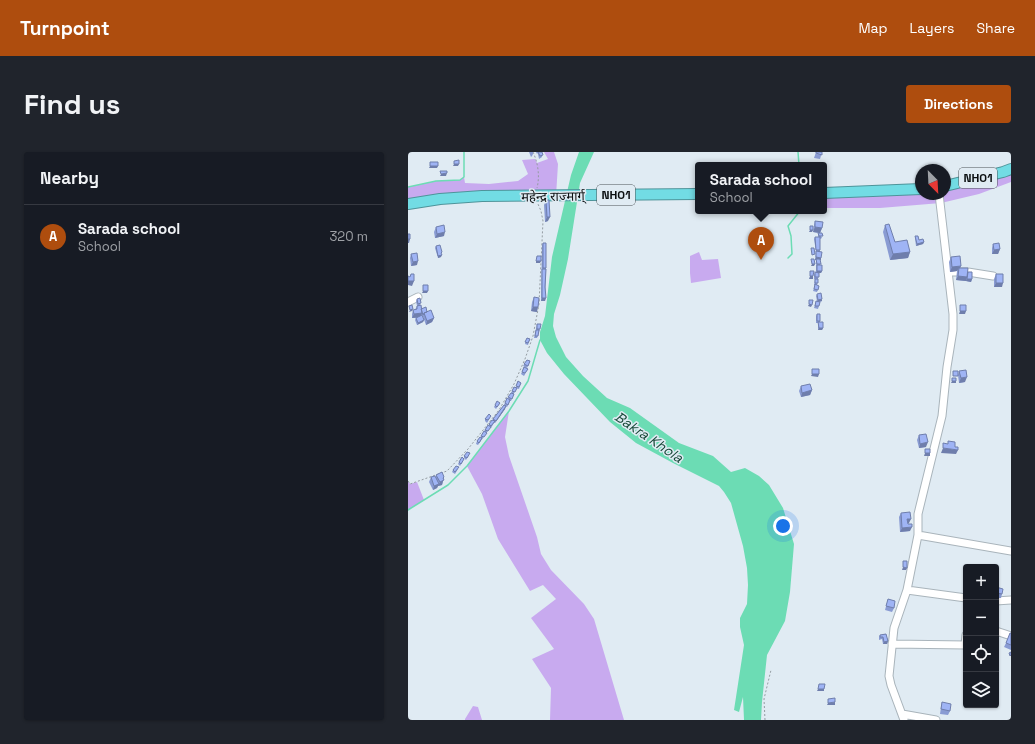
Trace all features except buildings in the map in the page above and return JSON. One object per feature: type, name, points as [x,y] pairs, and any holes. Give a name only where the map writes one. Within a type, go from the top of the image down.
[{"type":"highway","name":"NH01","points":[[951,185],[1011,169]]},
{"type":"highway","points":[[828,193],[915,189]]},
{"type":"highway","name":"महेन्द्र राज्मार्ग्","points":[[408,204],[440,199],[468,197],[695,194]]},
{"type":"street","points":[[936,720],[903,717],[889,676],[894,628],[907,590],[918,535],[918,514],[942,416],[947,367],[953,330],[953,314],[940,200]]},
{"type":"street","points":[[948,272],[968,272],[993,276]]},
{"type":"street","points":[[408,302],[418,297]]},
{"type":"street","points":[[918,535],[1011,551]]},
{"type":"street","points":[[907,590],[963,598]]},
{"type":"street","points":[[999,601],[1011,600]]},
{"type":"street","points":[[999,632],[1011,636]]},
{"type":"street","points":[[892,644],[963,645]]},
{"type":"path","points":[[408,481],[410,484],[446,471],[468,449],[499,410],[514,384],[525,359],[533,336],[539,304],[543,220],[541,211],[534,196],[539,180],[533,152]]},
{"type":"path","points":[[764,720],[764,699],[771,670]]},
{"type":"shaded area","points":[[544,152],[554,152],[558,164],[556,196],[408,204],[408,187],[436,181],[460,180],[464,177],[465,183],[489,184],[518,181],[528,174],[522,160],[535,159],[537,163],[548,159]]},
{"type":"shaded area","points":[[1011,169],[1011,182],[979,194],[941,203],[880,208],[827,208],[827,193],[915,194],[915,200],[951,200],[951,184]]},
{"type":"shaded area","points":[[699,252],[702,260],[718,259],[721,278],[691,283],[690,256]]},
{"type":"shaded area","points":[[509,411],[505,437],[509,456],[537,537],[541,554],[551,570],[584,604],[594,619],[624,720],[550,720],[551,688],[532,659],[554,649],[531,618],[556,599],[543,585],[530,591],[498,539],[482,494],[467,466]]},
{"type":"shaded area","points":[[408,481],[410,484],[417,482],[424,500],[408,510]]},
{"type":"shaded area","points":[[473,706],[478,707],[482,720],[465,720]]},
{"type":"water","name":"Bakra Khola","points":[[579,152],[594,152],[580,183],[568,259],[554,314],[553,326],[556,337],[566,357],[583,376],[607,398],[630,408],[679,443],[713,456],[731,472],[745,468],[759,476],[769,485],[783,508],[794,544],[790,592],[785,621],[767,655],[761,720],[744,720],[743,697],[739,712],[734,710],[744,645],[740,627],[740,618],[747,604],[748,585],[743,546],[731,503],[719,486],[636,443],[610,422],[564,374],[547,353],[540,340],[540,332],[545,316],[552,257],[571,175]]},
{"type":"waterway","points":[[408,187],[436,181],[460,180],[464,177],[464,152]]},
{"type":"waterway","points":[[798,152],[799,162]]},
{"type":"waterway","points":[[788,258],[792,254],[791,236],[788,226],[798,214]]},
{"type":"waterway","points":[[408,510],[448,485],[467,466],[509,411],[528,381],[540,340]]},
{"type":"place","name":"Sarada school","points":[[761,260]]}]
